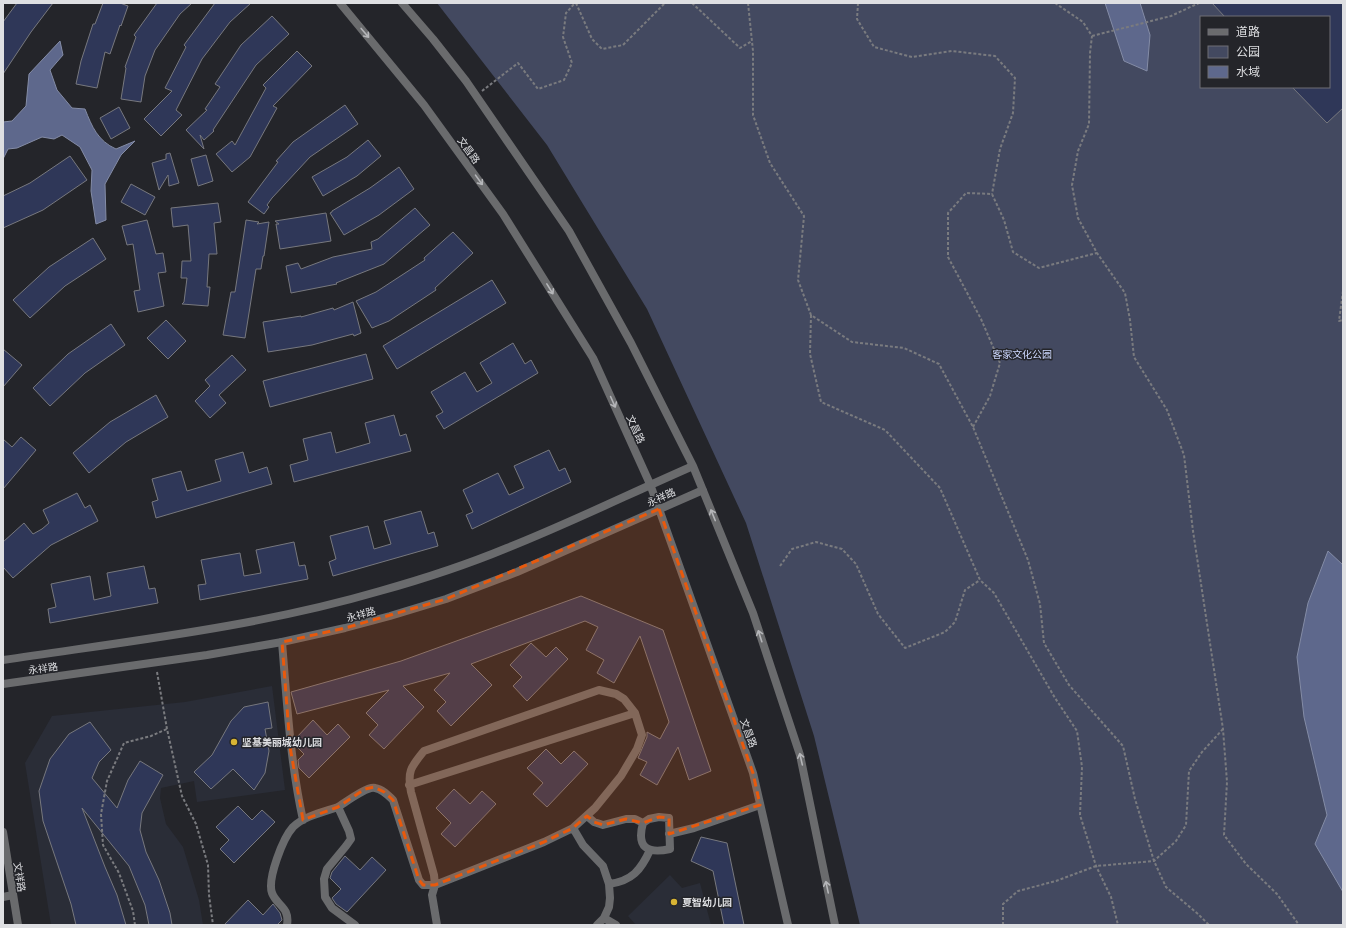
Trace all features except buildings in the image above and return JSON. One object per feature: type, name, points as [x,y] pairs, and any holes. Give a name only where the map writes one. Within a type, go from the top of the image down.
[{"type":"street","name":"文昌路","points":[[340,3],[424,105],[503,214],[593,358],[650,484],[753,773],[788,925]]},
{"type":"street","points":[[402,3],[433,39],[476,96],[569,231],[631,343],[692,466],[752,613],[800,755],[834,925]]},
{"type":"street","name":"永祥路","points":[[3,660],[284,616],[381,591],[507,548],[692,466]]},
{"type":"street","name":"永祥路","points":[[3,684],[282,642],[353,626],[446,599],[517,572],[703,490]]},
{"type":"street","points":[[282,642],[290,748],[296,790],[303,820]]},
{"type":"street","points":[[287,925],[288,919],[285,909],[272,894],[270,885],[286,838],[293,827],[303,820],[338,807],[365,790],[374,787],[384,792],[393,800],[419,880],[423,884],[435,885],[544,842],[573,828],[595,808],[621,776],[637,749],[642,735],[635,713],[624,699],[616,694],[599,690],[424,751],[410,770],[408,779],[434,875],[435,885],[432,896],[437,925]]},
{"type":"street","points":[[410,786],[635,713]]},
{"type":"street","points":[[669,834],[694,828],[760,805]]},
{"type":"street","points":[[338,807],[351,839],[327,869],[324,879],[325,897],[332,908],[355,925]]},
{"type":"street","points":[[587,816],[594,822],[603,825],[626,819],[635,819],[643,823]]},
{"type":"street","points":[[659,817],[669,818],[669,834],[670,849],[662,851],[650,850],[645,847],[640,839],[640,832],[643,823],[649,819],[659,817]]},
{"type":"street","points":[[573,828],[583,845],[603,866],[610,884],[609,907],[604,918],[597,925]]},
{"type":"street","name":"文祥路","points":[[3,832],[18,925]]},
{"type":"street","points":[[610,884],[628,879],[637,872],[644,863],[650,850]]},
{"type":"street","points":[[3,897],[13,895]]},
{"type":"street","points":[[604,918],[616,925]]},
{"type":"path","points":[[476,96],[518,63],[538,89],[564,80],[572,63],[563,37],[566,13],[575,3],[592,39],[602,49],[623,45],[666,3]]},
{"type":"path","points":[[692,3],[740,48],[752,41]]},
{"type":"path","points":[[748,3],[752,41],[753,115],[770,162],[804,216],[798,280],[811,315],[810,354],[821,402],[885,430],[940,488],[980,580],[994,593],[1077,731],[1082,767],[1080,815],[1096,866],[1110,896],[1118,925]]},
{"type":"path","points":[[858,3],[857,19],[874,46],[912,57],[952,51],[995,56],[1015,78],[1013,112],[1000,149],[992,194],[1004,220],[1013,252],[1039,268],[1097,254]]},
{"type":"path","points":[[1055,3],[1083,22],[1092,36],[1090,53],[1089,124],[1078,150],[1072,184],[1078,218],[1097,254],[1125,293],[1134,357],[1167,410],[1184,455],[1193,531],[1223,729],[1227,782],[1224,835],[1246,864],[1277,894],[1298,922],[1298,925]]},
{"type":"path","points":[[1092,36],[1171,16],[1198,3]]},
{"type":"path","points":[[973,427],[990,396],[1000,363],[982,319],[948,257],[948,213],[966,193],[992,194]]},
{"type":"path","points":[[1343,291],[1339,321],[1343,320]]},
{"type":"path","points":[[811,315],[852,342],[904,348],[939,364],[973,427],[1028,560],[1040,604],[1044,643],[1069,685],[1123,746],[1135,799],[1154,861],[1166,887],[1210,925]]},
{"type":"path","points":[[780,566],[792,549],[816,542],[842,549],[856,564],[878,614],[905,648],[946,632],[954,622],[965,590],[980,580]]},
{"type":"path","points":[[156,662],[167,729],[182,796],[196,824],[208,865],[209,895],[213,925]]},
{"type":"path","points":[[135,925],[133,911],[119,873],[103,845],[101,814],[107,781],[124,743],[151,736],[167,729]]},
{"type":"path","points":[[1003,925],[1003,904],[1018,890],[1056,882],[1096,866],[1154,861],[1176,841],[1186,825],[1189,771],[1202,752],[1223,729]]},
{"type":"highlighted area","points":[[659,509],[753,773],[760,805],[669,834],[669,818],[659,817],[643,823],[626,819],[603,825],[594,822],[587,816],[573,828],[544,842],[435,885],[423,885],[419,880],[393,800],[384,792],[374,787],[365,789],[338,807],[303,820],[290,747],[282,642],[345,628],[446,599]]},
{"type":"shaded area","points":[[272,686],[285,790],[197,802],[194,781],[161,788],[160,798],[166,824],[183,847],[199,900],[203,925],[51,925],[25,763],[52,716],[185,702]]},
{"type":"shaded area","name":"夏智幼儿园","points":[[670,875],[682,888],[700,883],[711,925],[636,925],[628,916]]},
{"type":"green space","name":"客家文化公园","points":[[437,3],[1343,3],[1343,925],[860,925],[814,736],[746,523],[647,309],[547,145]]},
{"type":"water","points":[[1105,3],[1140,3],[1150,35],[1147,71],[1124,61]]},
{"type":"water","points":[[60,41],[63,55],[50,70],[57,90],[72,108],[85,109],[96,133],[110,146],[116,149],[135,141],[121,155],[105,184],[106,220],[96,224],[91,191],[92,170],[80,147],[62,135],[54,139],[42,137],[17,148],[8,149],[3,159],[3,122],[12,121],[26,106],[29,74]]},
{"type":"water","points":[[1328,551],[1343,565],[1343,892],[1315,844],[1327,815],[1304,717],[1297,657],[1308,603]]},
{"type":"place","name":"坚基美丽城幼儿园","points":[[234,742]]},
{"type":"place","name":"夏智幼儿园","points":[[674,902]]}]
